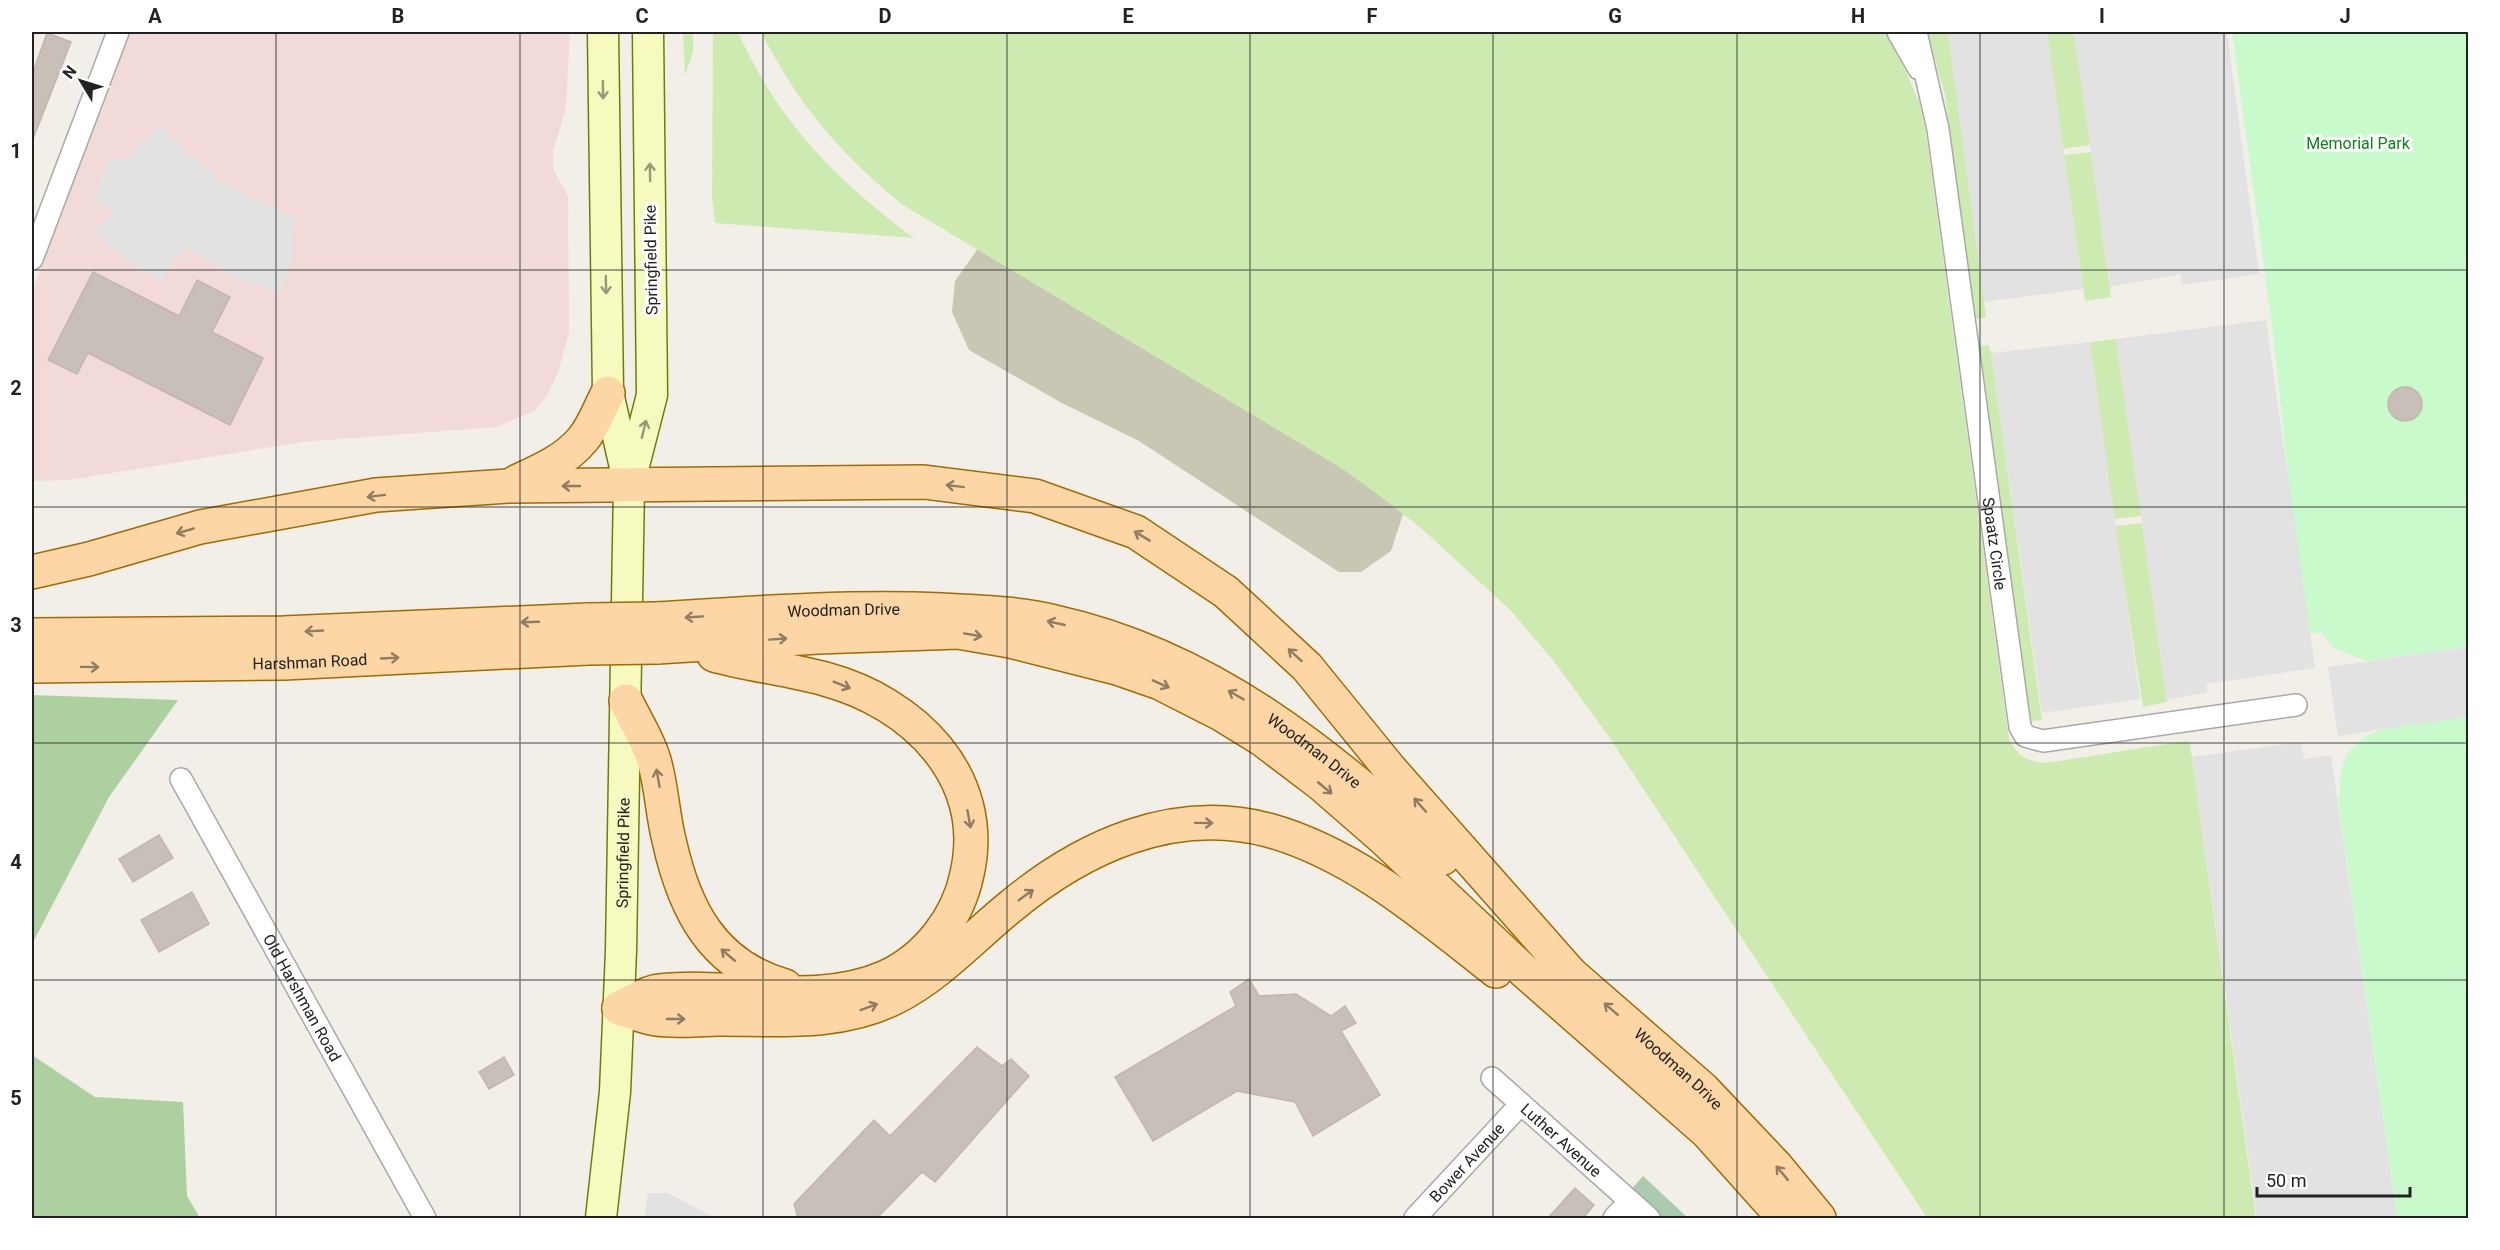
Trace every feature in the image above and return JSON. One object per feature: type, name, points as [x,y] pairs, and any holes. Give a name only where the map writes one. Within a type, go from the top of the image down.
[{"type":"main road","name":"Springfield Pike","points":[[603,32],[608,393],[630,485]]},
{"type":"main road","name":"Springfield Pike","points":[[601,1218],[615,1092],[619,1008],[630,485],[652,395],[648,32]]},
{"type":"main road","points":[[508,486],[551,466],[585,438],[608,393]]},
{"type":"main road","points":[[32,572],[89,559],[200,527],[376,495],[508,486],[924,482],[1035,496],[1136,532],[1226,592],[1307,667],[1389,769],[1571,974]]},
{"type":"main road","name":"Woodman Drive","points":[[666,638],[882,608],[988,612],[1055,621],[1140,648],[1237,694],[1305,740],[1370,792],[1702,1089],[1776,1166],[1819,1218]]},
{"type":"main road","name":"Woodman Drive","points":[[666,638],[818,637],[958,632],[1010,641],[1117,668],[1160,683],[1221,714],[1263,740],[1321,784],[1383,838],[1524,971],[1707,1132],[1784,1218]]},
{"type":"main road","points":[[588,634],[666,638],[828,679],[866,695],[896,712],[925,733],[945,756],[962,790],[971,824],[971,858],[964,890],[951,917],[933,942],[909,963],[886,977],[852,988],[819,991],[658,991],[619,1008]]},
{"type":"main road","name":"Harshman Road","points":[[32,635],[588,634]]},
{"type":"main road","name":"Harshman Road","points":[[32,666],[284,663],[588,634]]},
{"type":"main road","points":[[626,701],[656,766],[669,840],[681,885],[690,909],[705,932],[725,954],[748,970],[774,982],[819,991]]},
{"type":"main road","points":[[619,1008],[658,1019],[798,1019],[840,1017],[868,1009],[916,985],[1011,905],[1065,868],[1096,851],[1134,834],[1179,823],[1224,823],[1267,830],[1306,844],[1346,863],[1411,904],[1707,1132]]},
{"type":"street","points":[[32,259],[118,32]]},
{"type":"street","points":[[1898,32],[1925,77]]},
{"type":"street","points":[[1916,32],[1925,77]]},
{"type":"street","name":"Spaatz Circle","points":[[1925,77],[1938,129],[2019,727],[2025,736],[2043,741],[2296,705]]},
{"type":"street","name":"Old Harshman Road","points":[[180,779],[425,1218]]},
{"type":"street","name":"Luther Avenue","points":[[1492,1078],[1649,1218]]},
{"type":"street","name":"Bower Avenue","points":[[1415,1218],[1520,1105]]},
{"type":"street","points":[[1614,1218],[1630,1201]]},
{"type":"shaded area","points":[[130,32],[570,32],[566,107],[553,152],[553,169],[568,196],[569,332],[558,373],[546,397],[534,411],[497,427],[302,442],[70,480],[33,481],[32,291]]},
{"type":"shaded area","points":[[1948,32],[2047,32],[2083,289],[1984,302]]},
{"type":"shaded area","points":[[2074,32],[2227,32],[2259,274],[2182,285],[2180,274],[2110,287]]},
{"type":"shaded area","points":[[160,126],[222,182],[297,219],[292,232],[291,264],[280,294],[231,275],[185,247],[160,282],[127,260],[96,232],[115,211],[93,202],[110,157],[125,160],[149,134]]},
{"type":"shaded area","points":[[1023,185],[1407,502],[1391,551],[1361,572],[1339,572],[1139,441],[1060,402],[969,350],[952,312],[955,281]]},
{"type":"shaded area","points":[[2266,320],[2315,668],[2207,684],[2207,692],[2167,700],[2116,339]]},
{"type":"shaded area","points":[[2090,342],[2140,699],[2042,713],[1991,353]]},
{"type":"shaded area","points":[[2468,647],[2468,717],[2338,736],[2328,667]]},
{"type":"shaded area","points":[[2301,742],[2304,759],[2331,755],[2397,1218],[2257,1218],[2192,757]]},
{"type":"shaded area","points":[[648,1193],[668,1193],[715,1218],[644,1218]]},
{"type":"green space","points":[[683,32],[693,32],[693,52],[685,76]]},
{"type":"green space","points":[[713,32],[738,32],[754,65],[772,94],[812,147],[859,194],[914,238],[715,223],[712,198]]},
{"type":"green space","points":[[761,32],[1888,32],[1920,104],[1926,133],[2009,739],[2023,757],[2046,763],[2186,741],[2190,744],[2256,1218],[1927,1218],[1607,734],[1553,660],[1510,610],[1421,528],[1341,468],[903,205],[859,167],[822,126],[790,82]]},
{"type":"green space","points":[[1927,32],[1948,32],[1986,316],[1984,318],[1975,319],[1945,95]]},
{"type":"green space","points":[[2047,32],[2074,32],[2090,145],[2063,149]]},
{"type":"green space","name":"Memorial Park","points":[[2232,32],[2468,32],[2468,647],[2366,661],[2334,648],[2321,632],[2310,634],[2291,500],[2272,326]]},
{"type":"green space","points":[[2091,152],[2111,297],[2085,301],[2064,155]]},
{"type":"green space","points":[[2116,339],[2141,516],[2114,519],[2090,342]]},
{"type":"green space","points":[[1989,345],[2042,720],[2031,721],[2030,719],[1979,346]]},
{"type":"green space","points":[[2142,523],[2167,702],[2143,707],[2115,526]]},
{"type":"green space","points":[[32,695],[178,700],[109,797],[32,944]]},
{"type":"green space","points":[[2468,717],[2468,1218],[2397,1218],[2338,798],[2342,770],[2350,751],[2364,738],[2381,730],[2402,725]]},
{"type":"green space","points":[[32,1055],[95,1097],[183,1102],[187,1196],[200,1218],[32,1218]]},
{"type":"green space","points":[[1643,1176],[1688,1218],[1606,1218]]},
{"type":"building","points":[[47,33],[71,42],[33,139],[32,75]]},
{"type":"building","points":[[93,272],[179,316],[197,280],[230,297],[212,332],[263,358],[230,425],[88,353],[77,374],[48,360]]},
{"type":"building","points":[[2405,387],[2417,392],[2422,404],[2417,416],[2405,421],[2393,416],[2388,404],[2393,392]]},
{"type":"building","points":[[159,835],[173,858],[133,882],[119,859]]},
{"type":"building","points":[[192,892],[209,924],[159,952],[141,920]]},
{"type":"building","points":[[1249,979],[1259,996],[1296,994],[1331,1016],[1345,1006],[1356,1023],[1341,1031],[1380,1095],[1313,1136],[1295,1102],[1237,1091],[1153,1141],[1115,1077],[1236,1006],[1230,992]]},
{"type":"building","points":[[977,1047],[1002,1066],[1011,1059],[1029,1076],[935,1182],[922,1172],[877,1218],[798,1218],[794,1204],[874,1120],[890,1136]]},
{"type":"building","points":[[504,1057],[514,1075],[489,1089],[479,1072]]},
{"type":"building","points":[[1575,1188],[1594,1205],[1583,1218],[1548,1218]]}]
